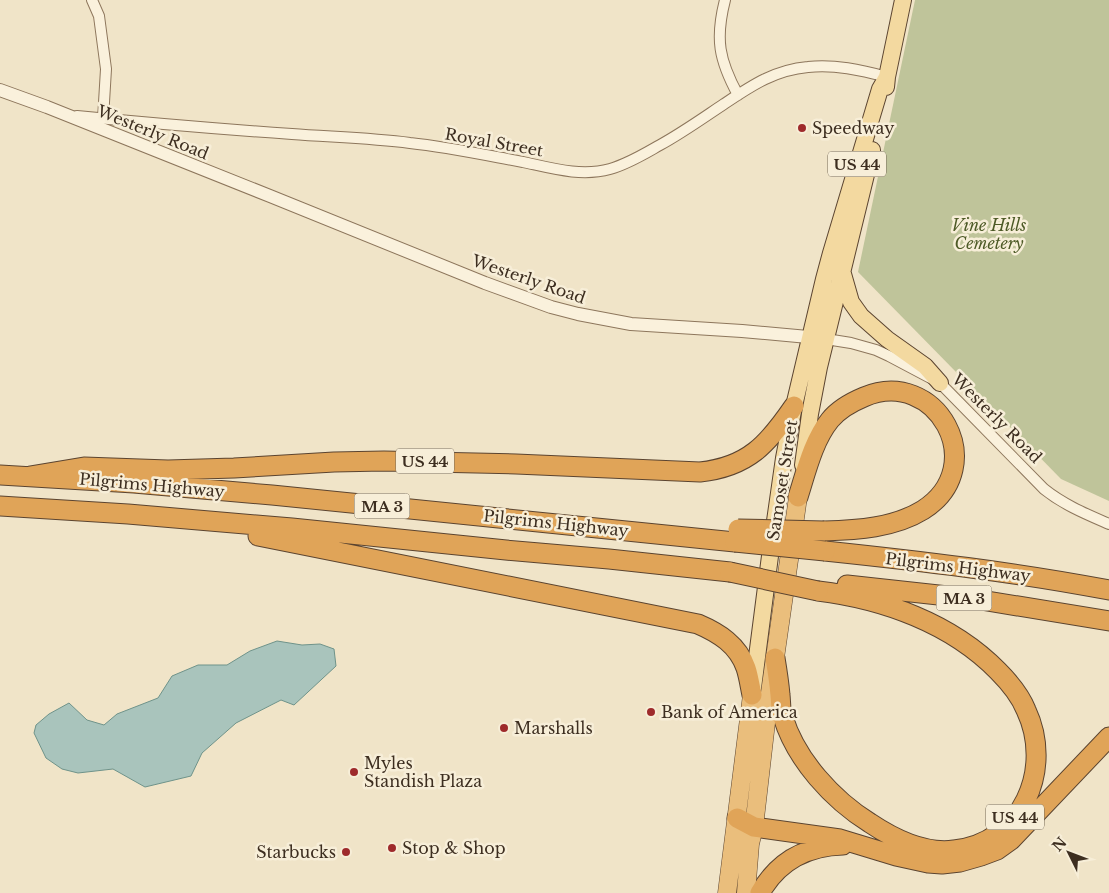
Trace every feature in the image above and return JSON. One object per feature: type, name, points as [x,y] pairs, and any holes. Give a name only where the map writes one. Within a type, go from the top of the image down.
[{"type":"highway","points":[[736,535],[860,529],[881,526],[921,511],[940,496],[950,480],[954,452],[950,433],[940,415],[931,405],[921,399],[894,391],[870,394],[856,400],[830,420],[818,438],[798,497]]},
{"type":"highway","name":"US 44","points":[[30,476],[84,467],[168,470],[384,461],[487,463],[700,472],[728,467],[751,455],[774,434],[794,406]]},
{"type":"highway","name":"Pilgrims Highway","points":[[0,475],[134,483],[646,532],[693,525],[736,535],[825,551],[947,564],[1109,590]]},
{"type":"highway","name":"Samoset Street","points":[[728,893],[746,822],[775,658],[798,497]]},
{"type":"highway","name":"Pilgrims Highway","points":[[0,506],[292,528],[600,558],[730,572],[818,586],[975,599],[1109,621]]},
{"type":"highway","points":[[161,517],[698,624],[724,638],[735,649],[746,669],[752,695]]},
{"type":"highway","name":"US 44","points":[[775,658],[782,717],[796,746],[815,775],[833,794],[850,810],[874,826],[902,841],[917,846],[942,851],[954,850],[968,848],[994,836],[1022,808],[1036,771],[1036,750],[1033,730],[1027,711],[1018,694],[1005,679],[992,665],[969,646],[917,617],[818,586]]},
{"type":"highway","name":"Samoset Street","points":[[746,893],[750,844],[746,822],[752,695]]},
{"type":"highway","points":[[746,822],[840,839],[914,860],[942,864],[960,862],[997,850],[1011,840],[1109,738]]},
{"type":"highway","points":[[760,893],[770,876],[791,858],[822,847],[860,845]]},
{"type":"main road","name":"Samoset Street","points":[[752,695],[784,458],[794,406],[842,271],[865,183],[886,90],[903,0]]},
{"type":"main road","name":"Samoset Street","points":[[798,497],[819,367],[818,338],[831,253],[880,89],[887,77]]},
{"type":"main road","points":[[842,271],[851,302],[861,316],[925,366],[940,383]]},
{"type":"street","points":[[92,0],[99,16],[106,69],[103,119]]},
{"type":"street","points":[[725,0],[721,15],[720,47],[726,72],[738,95]]},
{"type":"street","name":"Royal Street","points":[[68,116],[409,142],[565,171],[590,172],[610,170],[638,158],[670,140],[754,84],[770,76],[789,70],[822,66],[844,68],[887,77]]},
{"type":"street","name":"Westerly Road","points":[[0,90],[467,276],[551,307],[590,317],[632,324],[818,338],[851,343],[876,350],[940,383],[1015,460],[1057,499],[1082,513],[1109,524]]},
{"type":"green space","name":"Vine Hills Cemetery","points":[[915,0],[1109,0],[1109,501],[1061,479],[858,272]]},
{"type":"water","points":[[277,641],[302,645],[320,644],[334,649],[336,666],[294,705],[281,700],[236,723],[202,753],[191,776],[145,787],[113,769],[78,773],[62,769],[46,758],[34,733],[36,725],[49,714],[69,703],[87,720],[104,725],[117,714],[158,698],[172,676],[198,665],[227,665],[250,651]]},
{"type":"place","name":"Speedway","points":[[802,128]]},
{"type":"place","name":"Bank of America","points":[[651,712]]},
{"type":"place","name":"Marshalls","points":[[504,728]]},
{"type":"place","name":"Myles Standish Plaza","points":[[354,772]]},
{"type":"place","name":"Stop & Shop","points":[[392,848]]},
{"type":"place","name":"Starbucks","points":[[346,852]]}]
